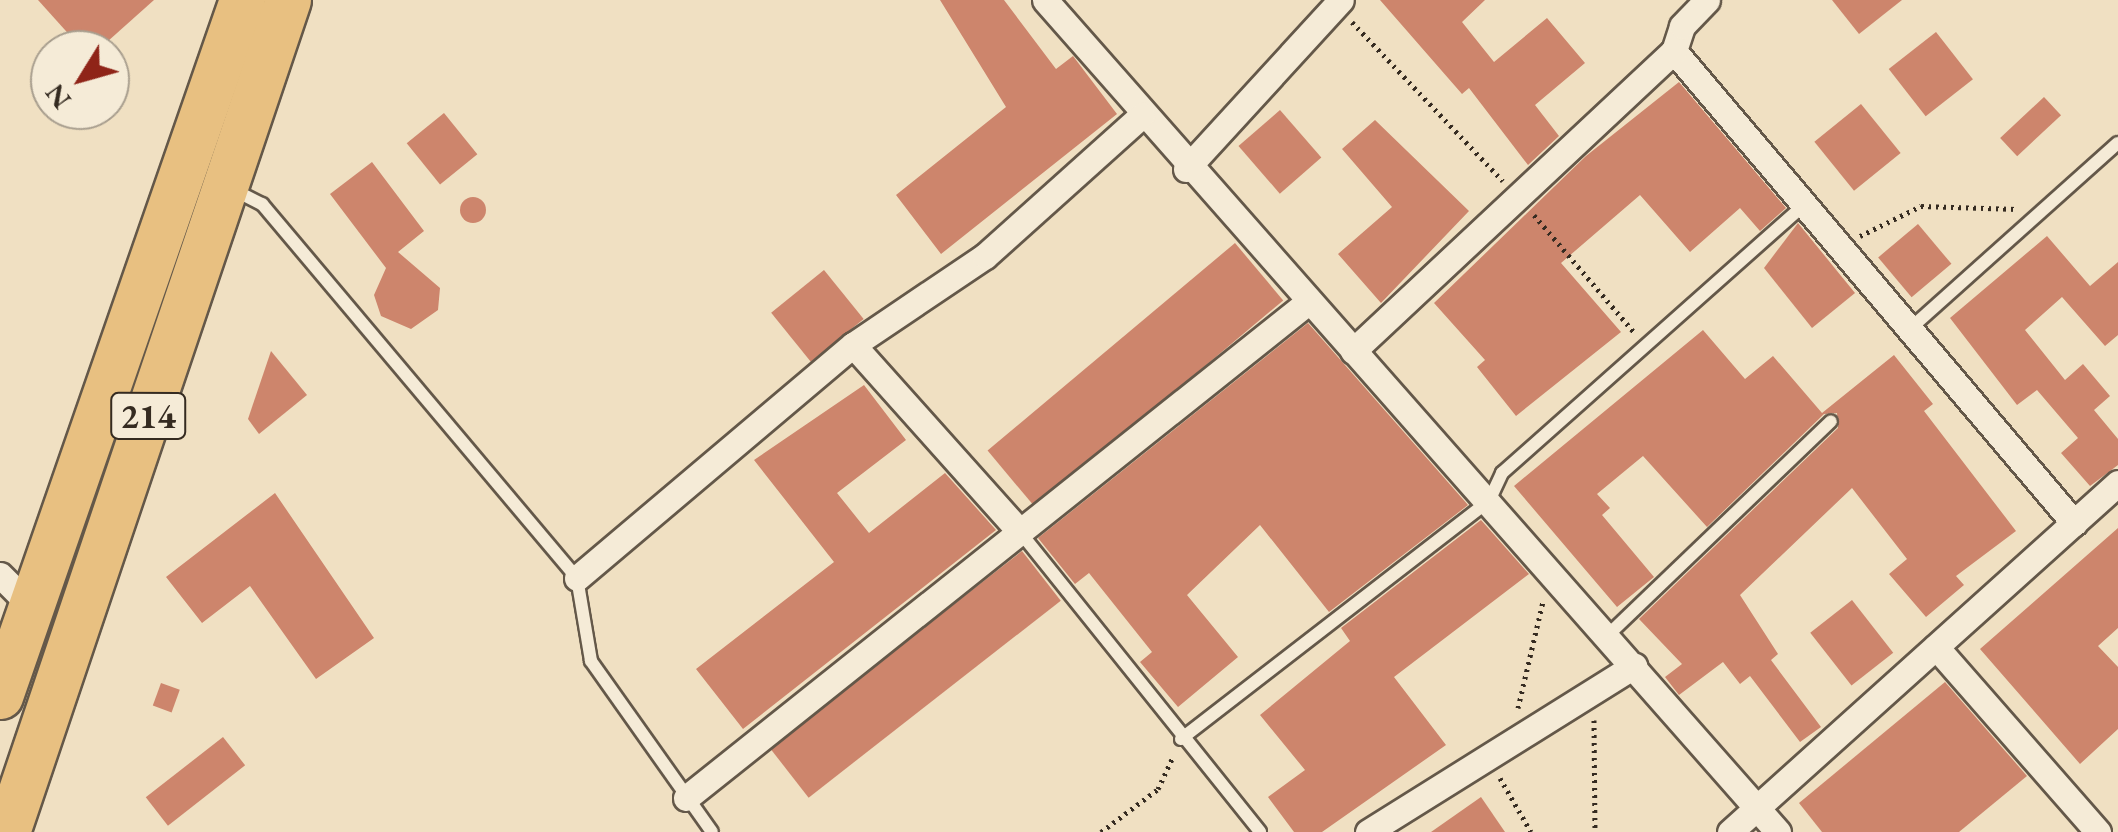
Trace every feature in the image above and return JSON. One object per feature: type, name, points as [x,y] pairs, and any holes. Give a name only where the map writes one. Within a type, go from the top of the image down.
[{"type":"highway","name":"214","points":[[0,696],[15,590],[242,0]]},
{"type":"highway","name":"214","points":[[7,832],[288,0]]},
{"type":"street","points":[[1046,0],[1186,168],[1489,501],[1778,832]]},
{"type":"street","points":[[1353,351],[1674,51],[1682,26],[1708,0]]},
{"type":"street","points":[[1186,168],[1338,3]]},
{"type":"street","points":[[1674,51],[1808,202],[2074,522]]},
{"type":"street","points":[[577,578],[853,345],[985,256],[1142,114]]},
{"type":"street","points":[[686,798],[1308,302]]},
{"type":"street","points":[[853,345],[1020,532]]},
{"type":"street","points":[[1730,832],[2118,483]]},
{"type":"street","points":[[1936,646],[2098,832]]},
{"type":"street","points":[[1368,832],[1634,666]]},
{"type":"lane","points":[[1912,327],[2118,143]]},
{"type":"lane","points":[[226,186],[262,204],[577,578],[591,661],[712,832]]},
{"type":"lane","points":[[1181,739],[1489,501],[1502,473],[1808,202]]},
{"type":"lane","points":[[1607,636],[1832,421]]},
{"type":"lane","points":[[1020,532],[1181,739],[1260,832]]},
{"type":"path","points":[[1338,3],[1518,197],[1646,346]]},
{"type":"path","points":[[1844,245],[1921,206],[2044,209]]},
{"type":"path","points":[[1511,740],[1550,570]]},
{"type":"path","points":[[1594,690],[1595,832]]},
{"type":"path","points":[[1101,832],[1158,788],[1181,739]]},
{"type":"path","points":[[1487,755],[1531,832]]},
{"type":"building","points":[[38,0],[154,0],[120,30],[65,30]]},
{"type":"building","points":[[940,0],[1004,0],[1056,69],[1073,56],[1117,114],[941,254],[896,195],[1006,107]]},
{"type":"building","points":[[1380,0],[1485,0],[1462,22],[1494,62],[1547,18],[1585,63],[1535,105],[1559,136],[1528,165],[1469,88],[1462,94]]},
{"type":"building","points":[[1832,0],[1902,0],[1859,34]]},
{"type":"building","points":[[1936,32],[1973,79],[1926,116],[1889,69]]},
{"type":"building","points":[[1679,82],[1786,208],[1760,231],[1740,208],[1690,252],[1640,195],[1561,263],[1621,332],[1516,416],[1477,367],[1485,360],[1434,303],[1586,156]]},
{"type":"building","points":[[2044,97],[2061,115],[2017,156],[2000,138]]},
{"type":"building","points":[[1861,104],[1901,153],[1854,191],[1814,142]]},
{"type":"building","points":[[1280,110],[1321,158],[1280,194],[1238,146]]},
{"type":"building","points":[[444,113],[477,154],[440,184],[407,143]]},
{"type":"building","points":[[1375,120],[1469,211],[1381,303],[1338,254],[1392,207],[1342,149]]},
{"type":"building","points":[[372,162],[424,231],[398,252],[440,288],[438,310],[411,329],[381,316],[374,295],[386,268],[330,194]]},
{"type":"building","points":[[473,197],[482,201],[486,210],[482,219],[473,223],[464,219],[460,210],[464,201]]},
{"type":"building","points":[[1798,223],[1855,293],[1812,328],[1764,268]]},
{"type":"building","points":[[1918,224],[1951,264],[1912,297],[1878,257]]},
{"type":"building","points":[[2047,236],[2090,286],[2118,262],[2118,335],[2105,346],[2062,297],[2025,330],[2065,380],[2083,364],[2110,396],[2094,410],[2118,439],[2118,465],[2090,486],[2061,453],[2078,438],[2037,390],[2017,405],[1950,318]]},
{"type":"building","points":[[1235,243],[1283,300],[1036,508],[988,451]]},
{"type":"building","points":[[824,270],[864,319],[811,362],[771,313]]},
{"type":"building","points":[[1308,323],[1468,505],[1329,612],[1260,525],[1187,595],[1238,657],[1178,707],[1140,662],[1152,652],[1089,573],[1075,584],[1038,538]]},
{"type":"building","points":[[1703,330],[1745,379],[1773,356],[1822,413],[1894,355],[1933,404],[1924,411],[2016,531],[1956,576],[1964,585],[1926,617],[1889,574],[1907,559],[1852,488],[1740,595],[1778,654],[1771,660],[1821,727],[1800,742],[1750,676],[1740,684],[1723,662],[1679,695],[1665,677],[1682,664],[1639,619],[1838,428],[1837,413],[1824,414],[1707,527],[1643,456],[1597,494],[1610,508],[1602,515],[1654,577],[1617,607],[1514,486]]},
{"type":"building","points":[[271,351],[307,395],[259,434],[248,419]]},
{"type":"building","points":[[864,385],[906,440],[837,493],[869,533],[945,473],[996,530],[743,729],[696,669],[834,562],[754,460]]},
{"type":"building","points":[[275,493],[374,638],[316,679],[250,586],[202,623],[166,577]]},
{"type":"building","points":[[1481,520],[1529,574],[1394,677],[1446,745],[1322,832],[1294,832],[1268,797],[1305,770],[1260,715],[1350,641],[1341,628]]},
{"type":"building","points":[[2118,528],[2118,628],[2098,646],[2118,667],[2118,729],[2080,764],[1980,649]]},
{"type":"building","points":[[1022,551],[1061,601],[809,798],[770,748]]},
{"type":"building","points":[[1852,600],[1893,653],[1851,685],[1810,633]]},
{"type":"building","points":[[1945,682],[2027,776],[1959,832],[1822,832],[1799,803]]},
{"type":"building","points":[[161,683],[180,690],[172,712],[153,706]]},
{"type":"building","points":[[223,737],[245,765],[168,826],[146,797]]},
{"type":"building","points":[[1481,797],[1505,832],[1431,832]]}]
